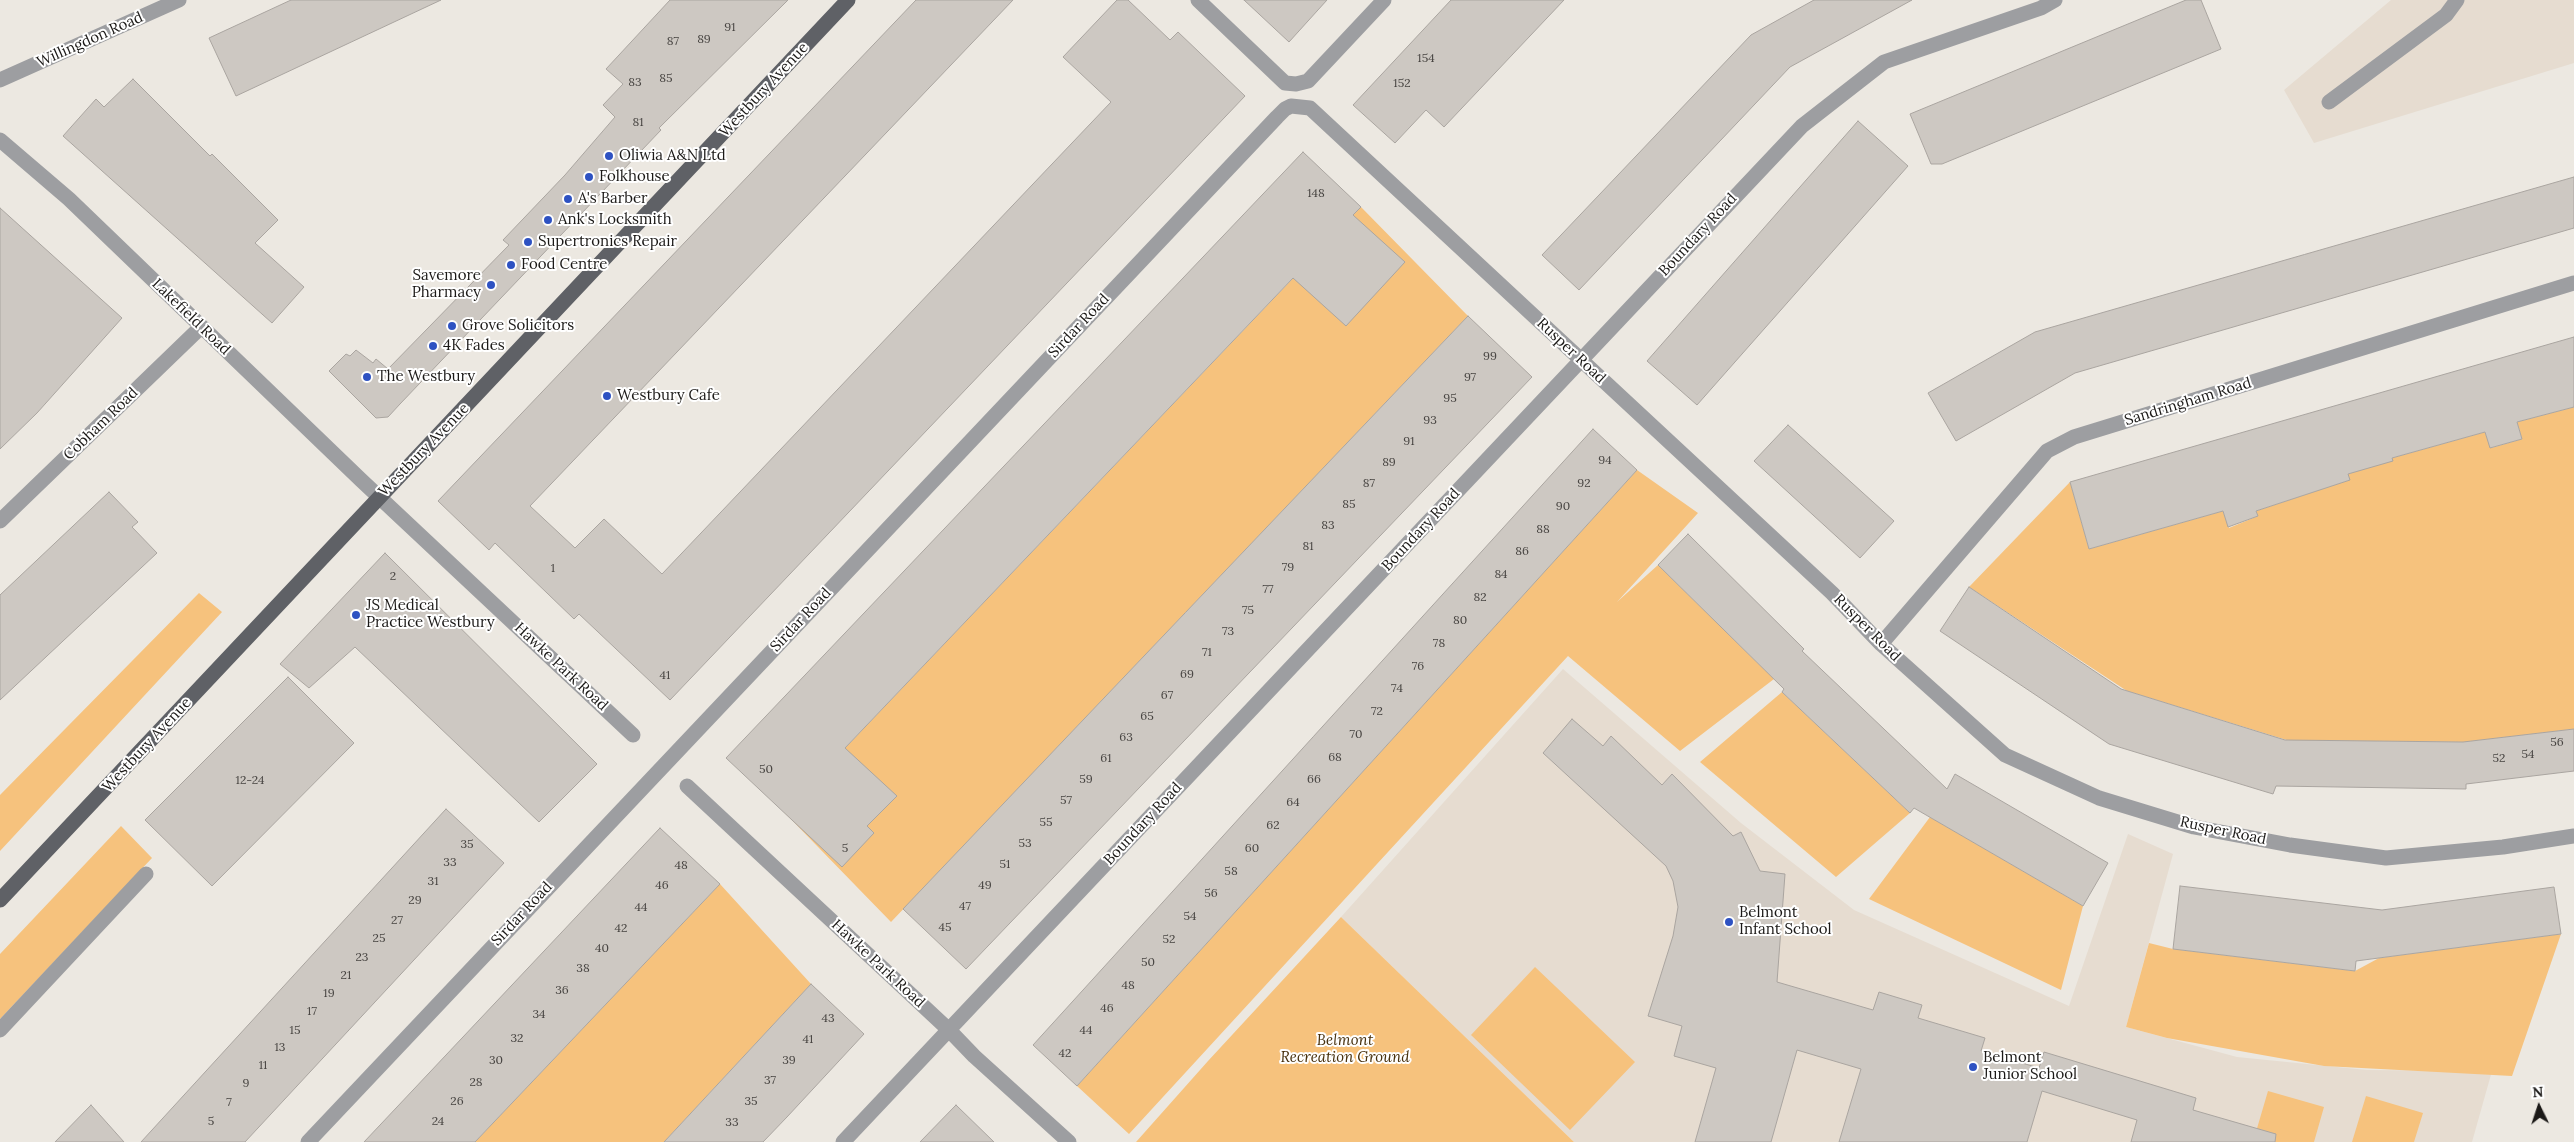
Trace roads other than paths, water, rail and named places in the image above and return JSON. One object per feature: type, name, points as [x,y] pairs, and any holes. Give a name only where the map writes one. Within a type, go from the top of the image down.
[{"type":"main road","name":"Westbury Avenue","points":[[0,900],[848,0]]},
{"type":"street","name":"Willingdon Road","points":[[0,80],[179,0]]},
{"type":"street","points":[[1198,0],[1285,83],[1296,84],[1308,81],[1384,0]]},
{"type":"street","name":"Boundary Road","points":[[843,1142],[1802,126],[1884,62],[2041,8],[2055,0]]},
{"type":"street","points":[[2329,102],[2446,15],[2457,0]]},
{"type":"street","name":"Rusper Road","points":[[1298,106],[1310,108],[1824,586],[1881,644],[2005,755],[2099,798],[2194,827],[2290,845],[2386,858],[2503,847],[2574,836]]},
{"type":"street","name":"Sirdar Road","points":[[308,1142],[1281,113],[1285,109],[1298,106]]},
{"type":"street","name":"Lakefield Road","points":[[0,140],[69,199],[379,497]]},
{"type":"street","name":"Sandringham Road","points":[[1881,644],[2047,451],[2074,437],[2574,283]]},
{"type":"street","name":"Cobham Road","points":[[0,521],[201,327]]},
{"type":"street","name":"Hawke Park Road","points":[[379,497],[633,735]]},
{"type":"street","name":"Hawke Park Road","points":[[687,786],[1068,1142]]},
{"type":"street","points":[[0,1030],[146,874]]},
{"type":"place","name":"Oliwia A&N Ltd","points":[[609,156]]},
{"type":"place","name":"Folkhouse","points":[[589,177]]},
{"type":"place","name":"A's Barber","points":[[568,199]]},
{"type":"place","name":"Ank's Locksmith","points":[[548,220]]},
{"type":"place","name":"Supertronics Repair","points":[[528,242]]},
{"type":"place","name":"Food Centre","points":[[511,265]]},
{"type":"place","name":"Savemore Pharmacy","points":[[491,285]]},
{"type":"place","name":"Grove Solicitors","points":[[452,326]]},
{"type":"place","name":"4K Fades","points":[[433,346]]},
{"type":"place","name":"The Westbury","points":[[367,377]]},
{"type":"place","name":"Westbury Cafe","points":[[607,396]]},
{"type":"place","name":"JS Medical Practice Westbury","points":[[356,615]]},
{"type":"place","name":"Belmont Infant School","points":[[1729,922]]},
{"type":"place","name":"Belmont Junior School","points":[[1973,1067]]},
{"type":"park label","name":"Belmont Recreation Ground","points":[[1345,1050]]}]
